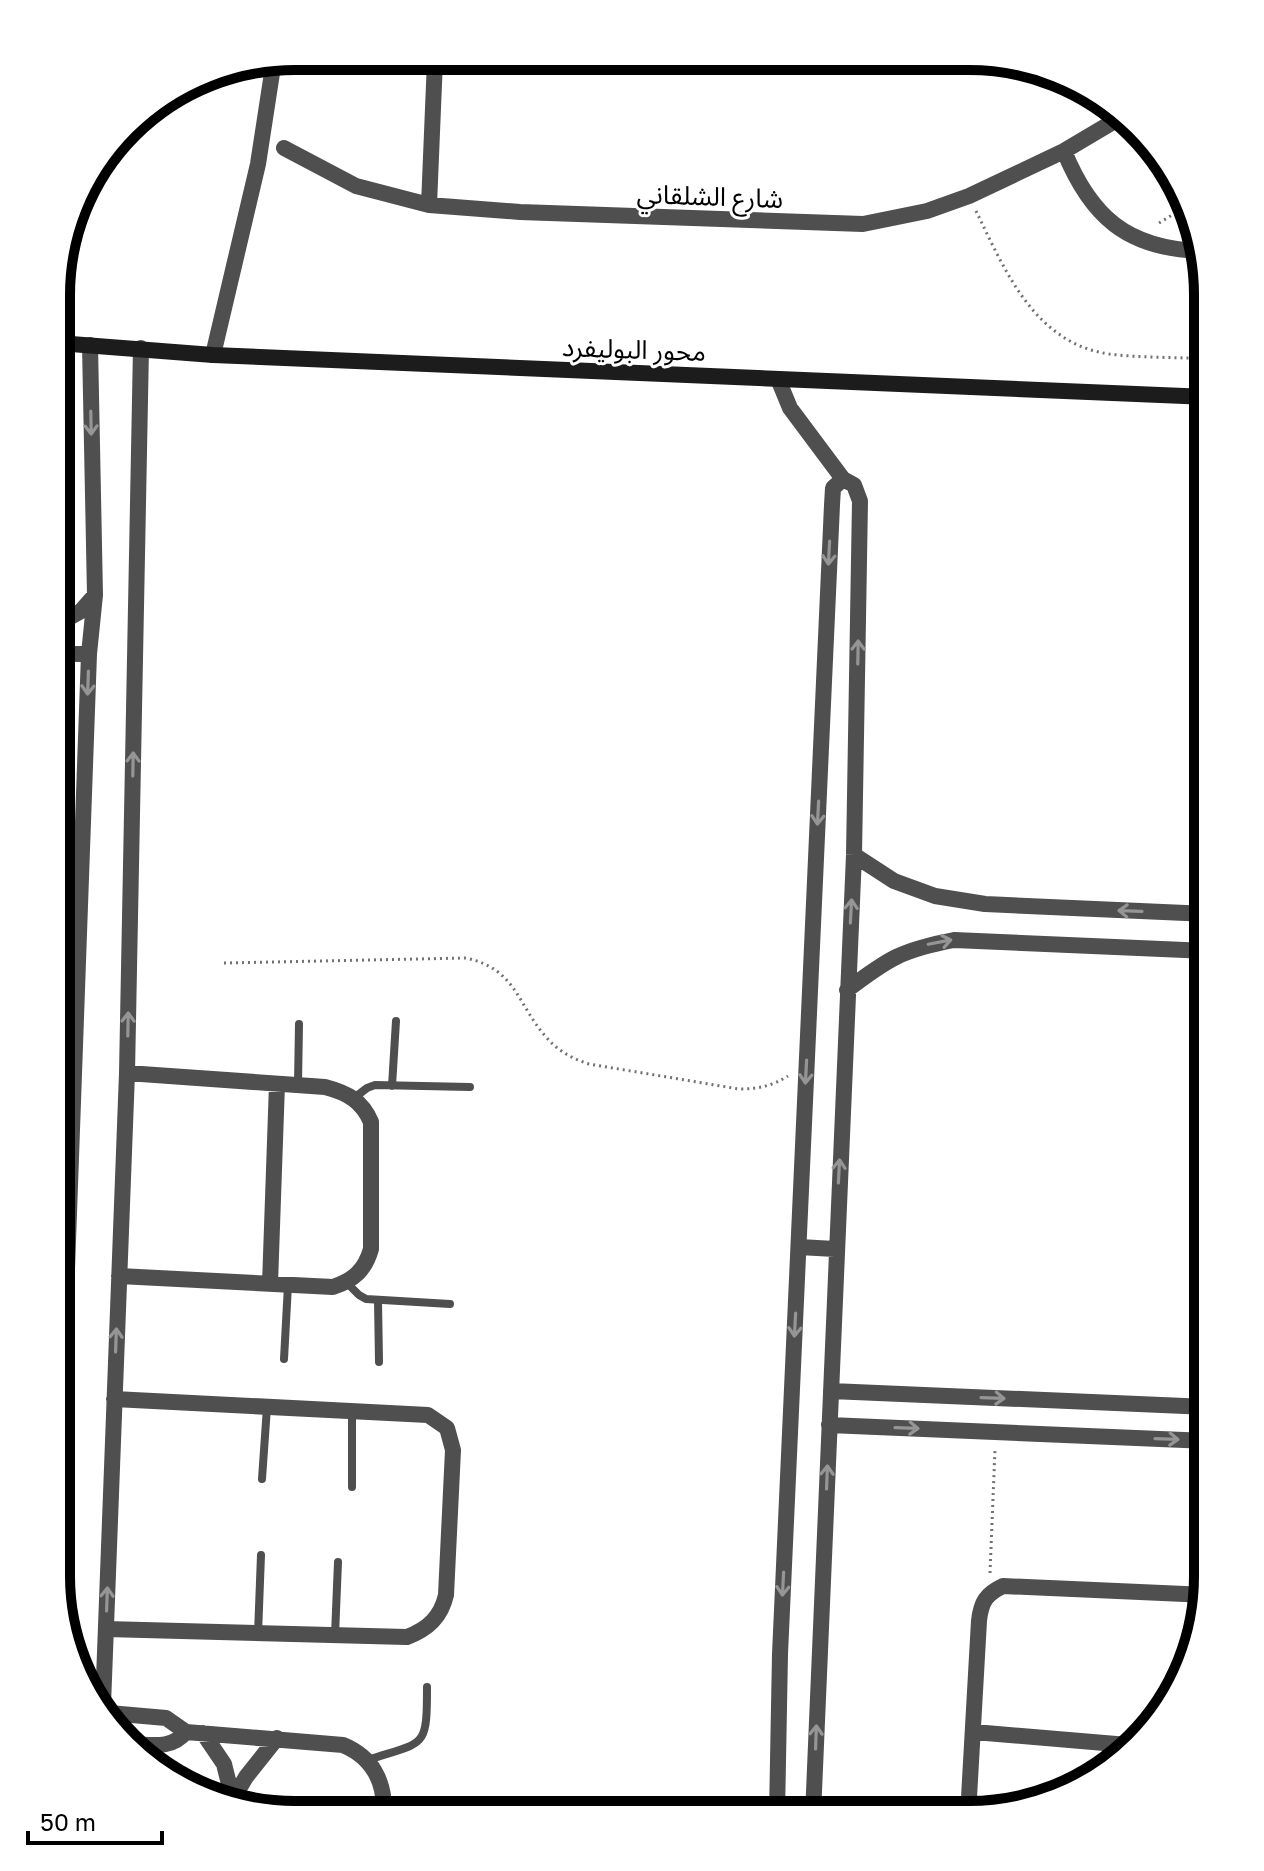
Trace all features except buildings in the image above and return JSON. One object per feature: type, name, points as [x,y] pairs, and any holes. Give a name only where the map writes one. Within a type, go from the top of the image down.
[{"type":"street","points":[[429,205],[435,70]]},
{"type":"street","points":[[213,355],[258,164],[272,71]]},
{"type":"street","name":"شارع الشلقاني","points":[[284,148],[356,186],[429,205],[520,212],[841,224],[893,220],[969,196],[1064,151],[1113,122]]},
{"type":"street","points":[[1064,151],[1082,191],[1093,206],[1120,230],[1153,246],[1190,251]]},
{"type":"street","name":"محور البوليفرد","points":[[70,344],[213,355],[1194,396]]},
{"type":"street","points":[[70,1185],[89,654],[95,595],[90,345]]},
{"type":"street","points":[[103,1694],[127,1073],[141,348]]},
{"type":"street","points":[[778,379],[790,408],[843,479],[854,485],[860,501],[854,855],[814,1801]]},
{"type":"street","points":[[777,1801],[780,1638],[832,495],[833,488],[843,479]]},
{"type":"street","points":[[70,617],[81,611],[95,595]]},
{"type":"street","points":[[70,654],[89,654]]},
{"type":"street","points":[[854,855],[894,881],[935,896],[985,904],[1194,913]]},
{"type":"street","points":[[847,990],[884,961],[914,948],[954,940],[1194,950]]},
{"type":"street","points":[[119,1276],[333,1287],[347,1283],[358,1274],[367,1263],[371,1249],[371,1122],[365,1109],[354,1098],[325,1087],[127,1073]]},
{"type":"street","points":[[277,1084],[279,1284]]},
{"type":"street","points":[[799,1247],[835,1249]]},
{"type":"street","points":[[831,1391],[1194,1406]]},
{"type":"street","points":[[106,1629],[407,1637],[433,1622],[446,1595],[453,1450],[447,1428],[428,1415],[114,1399]]},
{"type":"street","points":[[829,1425],[1194,1440]]},
{"type":"street","points":[[969,1801],[979,1621],[981,1605],[989,1593],[1003,1586],[1194,1594]]},
{"type":"street","points":[[117,1714],[166,1718],[195,1733],[224,1764],[231,1791]]},
{"type":"street","points":[[974,1732],[1116,1746]]},
{"type":"street","points":[[146,1744],[167,1745],[195,1733],[343,1745],[368,1760],[377,1773],[384,1801]]},
{"type":"street","points":[[237,1793],[277,1738]]},
{"type":"lane","points":[[392,1086],[396,1021]]},
{"type":"lane","points":[[298,1085],[299,1024]]},
{"type":"lane","points":[[354,1098],[367,1088],[470,1087]]},
{"type":"lane","points":[[347,1283],[359,1295],[378,1300],[450,1304]]},
{"type":"lane","points":[[279,1284],[284,1359]]},
{"type":"lane","points":[[378,1300],[379,1362]]},
{"type":"lane","points":[[262,1479],[267,1406]]},
{"type":"lane","points":[[352,1410],[352,1487]]},
{"type":"lane","points":[[258,1634],[261,1555]]},
{"type":"lane","points":[[335,1635],[338,1562]]},
{"type":"lane","points":[[368,1760],[420,1742],[426,1733],[427,1687]]},
{"type":"path","points":[[969,196],[1009,278],[1025,303],[1063,337],[1108,354],[1194,358]]},
{"type":"path","points":[[1159,223],[1178,211]]},
{"type":"path","points":[[224,963],[466,958],[488,965],[506,978],[547,1038],[566,1054],[589,1064],[755,1089],[782,1079],[807,1061]]},
{"type":"path","points":[[989,1593],[996,1432]]}]
